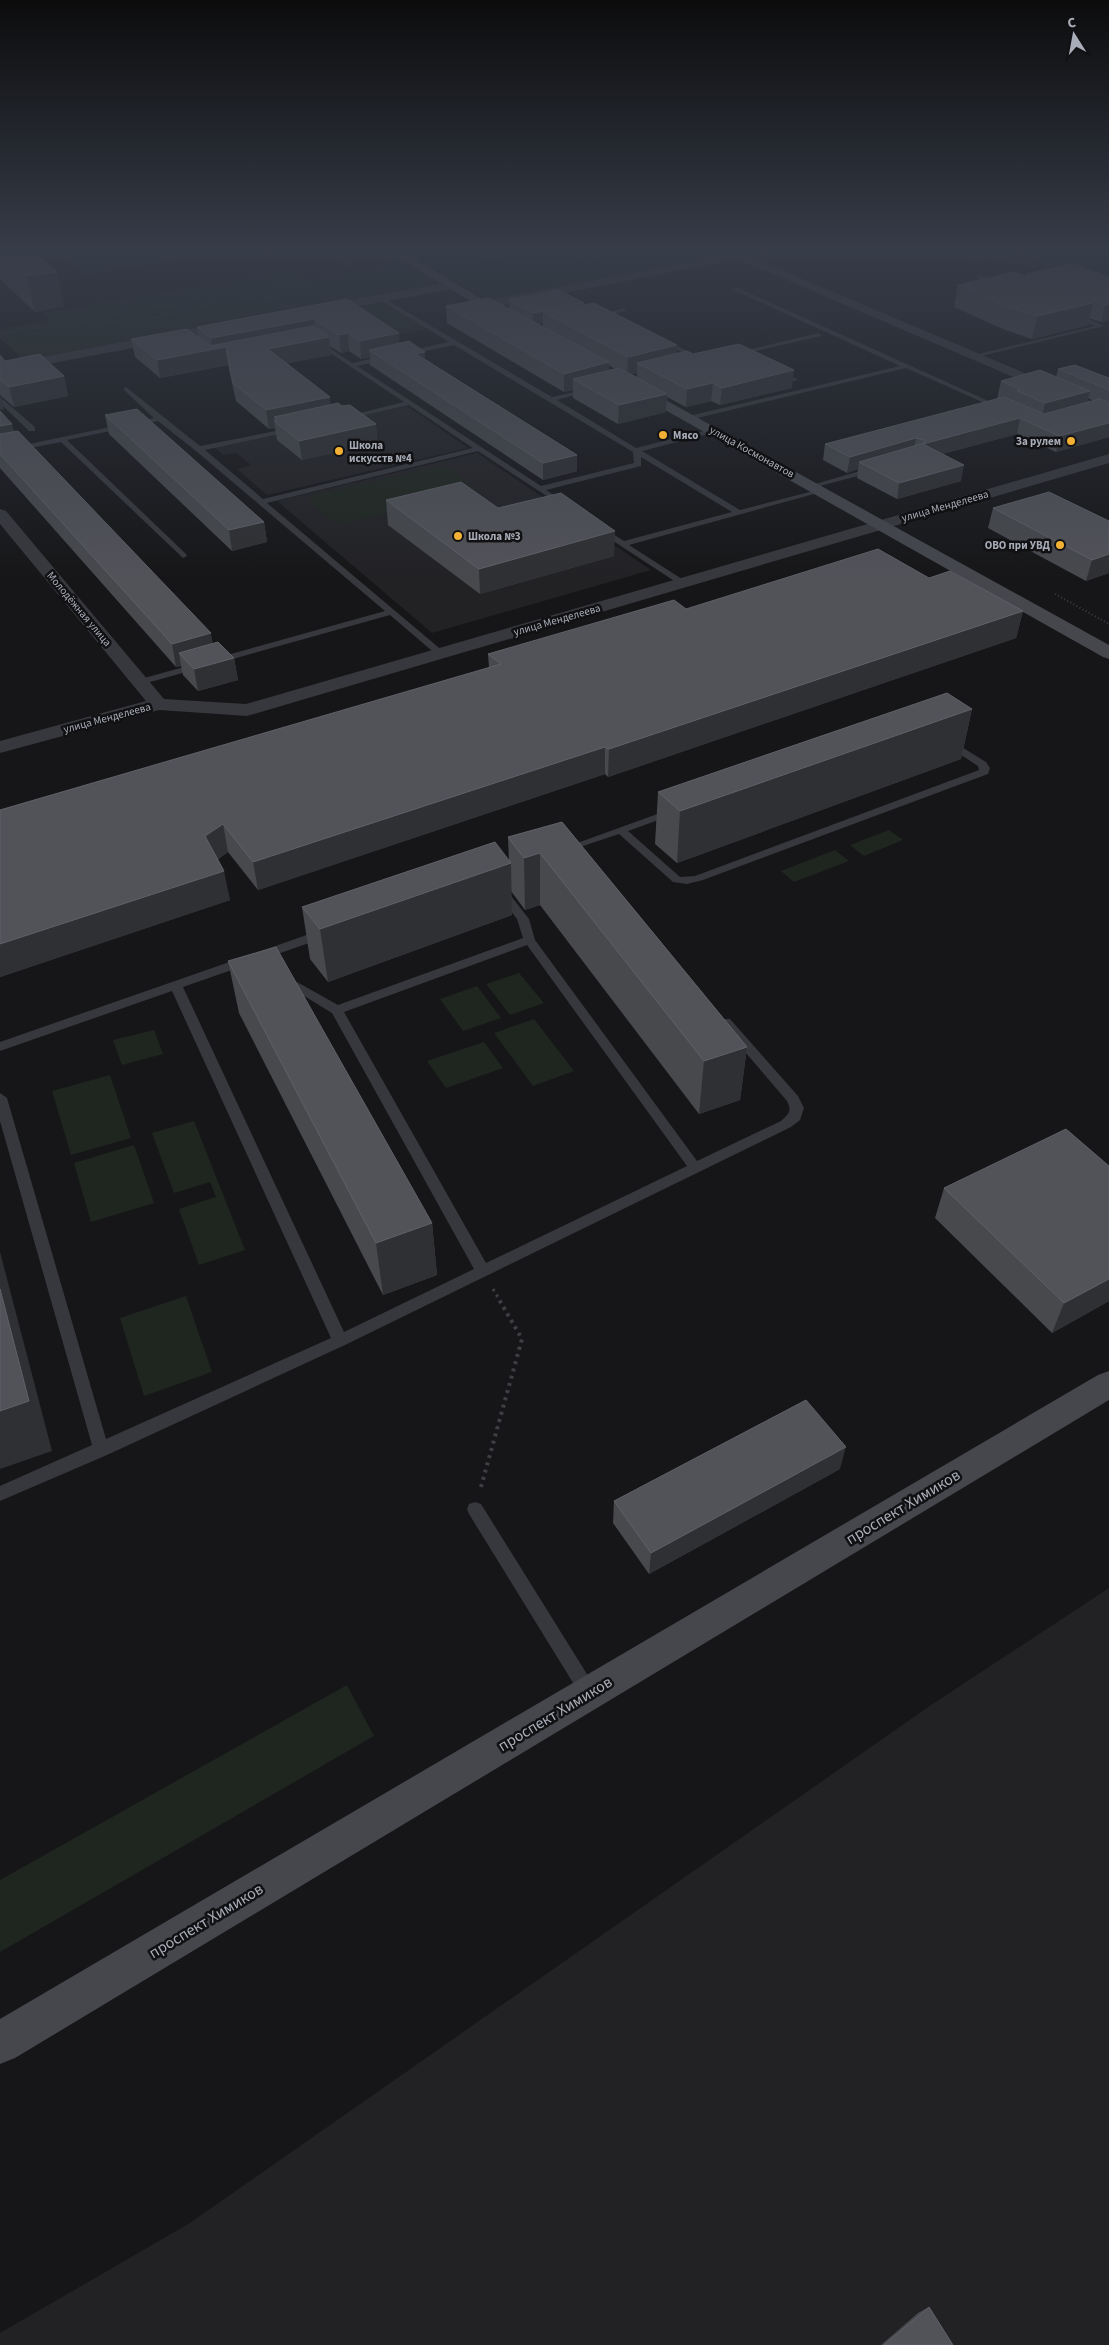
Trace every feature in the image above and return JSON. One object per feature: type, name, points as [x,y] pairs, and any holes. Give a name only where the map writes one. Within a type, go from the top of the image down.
[{"type":"street","points":[[0,369],[51,360]]},
{"type":"street","points":[[983,360],[1100,412]]},
{"type":"street","name":"улица Космонавтов","points":[[624,381],[1109,653]]},
{"type":"street","name":"улица Менделеева","points":[[0,747],[158,704],[247,710],[1109,458]]},
{"type":"street","name":"Молодёжная улица","points":[[0,514],[158,704]]},
{"type":"street","name":"проспект Химиков","points":[[0,2044],[1109,1384]]},
{"type":"lane","points":[[345,360],[573,511]]},
{"type":"lane","points":[[351,365],[373,360]]},
{"type":"lane","points":[[485,360],[737,512]]},
{"type":"lane","points":[[686,364],[701,360]]},
{"type":"lane","points":[[896,360],[1014,414]]},
{"type":"lane","points":[[692,418],[908,366]]},
{"type":"lane","points":[[771,368],[795,380]]},
{"type":"lane","points":[[551,399],[596,388]]},
{"type":"lane","points":[[126,389],[159,419],[199,449],[441,654]]},
{"type":"lane","points":[[0,399],[32,429]]},
{"type":"lane","points":[[333,420],[410,403]]},
{"type":"lane","points":[[0,452],[159,419]]},
{"type":"lane","points":[[199,449],[304,426]]},
{"type":"lane","points":[[636,450],[713,430]]},
{"type":"lane","points":[[62,439],[183,556]]},
{"type":"lane","points":[[261,502],[479,449]]},
{"type":"lane","points":[[540,489],[638,464],[636,450]]},
{"type":"lane","points":[[623,544],[737,512],[880,467]]},
{"type":"lane","points":[[590,522],[682,583]]},
{"type":"lane","points":[[140,682],[392,612]]},
{"type":"lane","points":[[621,830],[677,880],[687,881],[699,878],[984,772],[985,768],[982,764],[938,735]]},
{"type":"lane","points":[[574,850],[621,830],[687,807]]},
{"type":"lane","points":[[491,875],[523,919],[529,940],[695,1168]]},
{"type":"lane","points":[[0,1047],[342,927]]},
{"type":"lane","points":[[337,1010],[529,940]]},
{"type":"lane","points":[[249,960],[337,1010],[483,1272]]},
{"type":"lane","points":[[176,986],[340,1341]]},
{"type":"lane","points":[[0,1494],[340,1341],[786,1124],[795,1116],[797,1108],[793,1100],[716,1010]]},
{"type":"lane","points":[[0,1098],[101,1450]]},
{"type":"lane","points":[[475,1509],[589,1693]]},
{"type":"path","points":[[475,1509],[522,1339],[483,1272]]},
{"type":"shaded area","name":"Школа искусств №4","points":[[407,406],[468,448],[267,495],[237,469],[251,465],[236,453],[223,455],[214,447]]},
{"type":"shaded area","name":"Школа №3","points":[[477,453],[651,570],[432,633],[277,501]]},
{"type":"shaded area","points":[[437,467],[449,468],[475,489],[467,494],[346,523],[332,520],[311,503],[310,499],[315,495]]},
{"type":"shaded area","points":[[889,830],[903,840],[864,856],[850,845]]},
{"type":"shaded area","points":[[835,850],[849,861],[794,882],[781,871]]},
{"type":"shaded area","points":[[519,973],[544,1003],[510,1015],[486,984]]},
{"type":"shaded area","points":[[477,986],[501,1018],[463,1031],[440,999]]},
{"type":"shaded area","points":[[534,1019],[574,1071],[533,1086],[494,1033]]},
{"type":"shaded area","points":[[154,1030],[163,1054],[122,1065],[113,1040]]},
{"type":"shaded area","points":[[484,1042],[503,1068],[446,1088],[427,1061]]},
{"type":"shaded area","points":[[110,1075],[131,1138],[71,1155],[52,1091]]},
{"type":"shaded area","points":[[194,1121],[245,1250],[199,1265],[179,1209],[216,1197],[210,1182],[174,1193],[152,1133]]},
{"type":"shaded area","points":[[134,1145],[154,1203],[91,1222],[74,1163]]},
{"type":"shaded area","points":[[186,1296],[212,1372],[144,1396],[120,1318]]},
{"type":"shaded area","points":[[1109,1588],[1109,2345],[0,2345],[0,2333],[190,2223],[931,1705]]},
{"type":"shaded area","points":[[347,1685],[374,1736],[0,1952],[0,1880]]},
{"type":"building","points":[[0,360],[47,360],[64,376],[9,387],[0,380]]},
{"type":"building","points":[[229,360],[283,360],[330,397],[266,410],[233,383]]},
{"type":"building","points":[[385,360],[426,360],[577,455],[543,463]]},
{"type":"building","points":[[540,360],[609,362],[564,374]]},
{"type":"building","points":[[648,360],[774,360],[794,370],[722,388],[713,383],[687,389],[637,363]]},
{"type":"building","points":[[1075,365],[1109,378],[1109,390],[1058,369]]},
{"type":"building","points":[[619,368],[667,394],[619,405],[573,379]]},
{"type":"building","points":[[1040,370],[1090,391],[1045,403],[1017,391],[1021,390],[1001,381]]},
{"type":"building","points":[[1004,397],[1044,414],[1099,399],[1109,402],[1109,423],[1059,436],[1020,418],[923,444],[964,465],[899,483],[859,462],[924,443],[924,440],[916,438],[850,457],[825,444]]},
{"type":"building","points":[[338,403],[342,406],[350,405],[376,424],[299,441],[274,421],[277,420],[274,417]]},
{"type":"building","points":[[137,409],[264,522],[229,530],[105,415]]},
{"type":"building","points":[[0,411],[12,424],[0,426]]},
{"type":"building","points":[[18,431],[211,633],[172,644],[0,454],[0,434]]},
{"type":"building","points":[[461,482],[498,508],[561,493],[615,531],[479,569],[386,500]]},
{"type":"building","points":[[1049,492],[1109,521],[1109,554],[1092,560],[993,508]]},
{"type":"building","points":[[878,549],[929,578],[950,571],[1023,611],[609,749],[605,747],[253,862],[223,824],[205,836],[224,871],[0,944],[0,810],[501,664],[488,654],[674,600],[686,609]]},
{"type":"building","points":[[218,642],[234,658],[194,669],[179,653]]},
{"type":"building","points":[[947,693],[972,709],[680,811],[658,792]]},
{"type":"building","points":[[562,822],[747,1047],[704,1061],[540,853],[524,858],[508,837]]},
{"type":"building","points":[[495,842],[511,863],[320,929],[302,907]]},
{"type":"building","points":[[276,947],[432,1223],[376,1243],[228,961]]},
{"type":"building","points":[[1066,1129],[1109,1166],[1109,1279],[1064,1303],[944,1188]]},
{"type":"building","points":[[0,1289],[29,1401],[0,1411]]},
{"type":"building","points":[[806,1400],[846,1447],[651,1553],[614,1501]]},
{"type":"building","points":[[929,2307],[953,2345],[884,2345]]},
{"type":"place","name":"Мясо","points":[[663,435]]},
{"type":"place","name":"За рулем","points":[[1071,441]]},
{"type":"place","name":"Школа искусств №4","points":[[339,451]]},
{"type":"place","name":"Школа №3","points":[[458,536]]},
{"type":"place","name":"ОВО при УВД","points":[[1060,545]]}]
